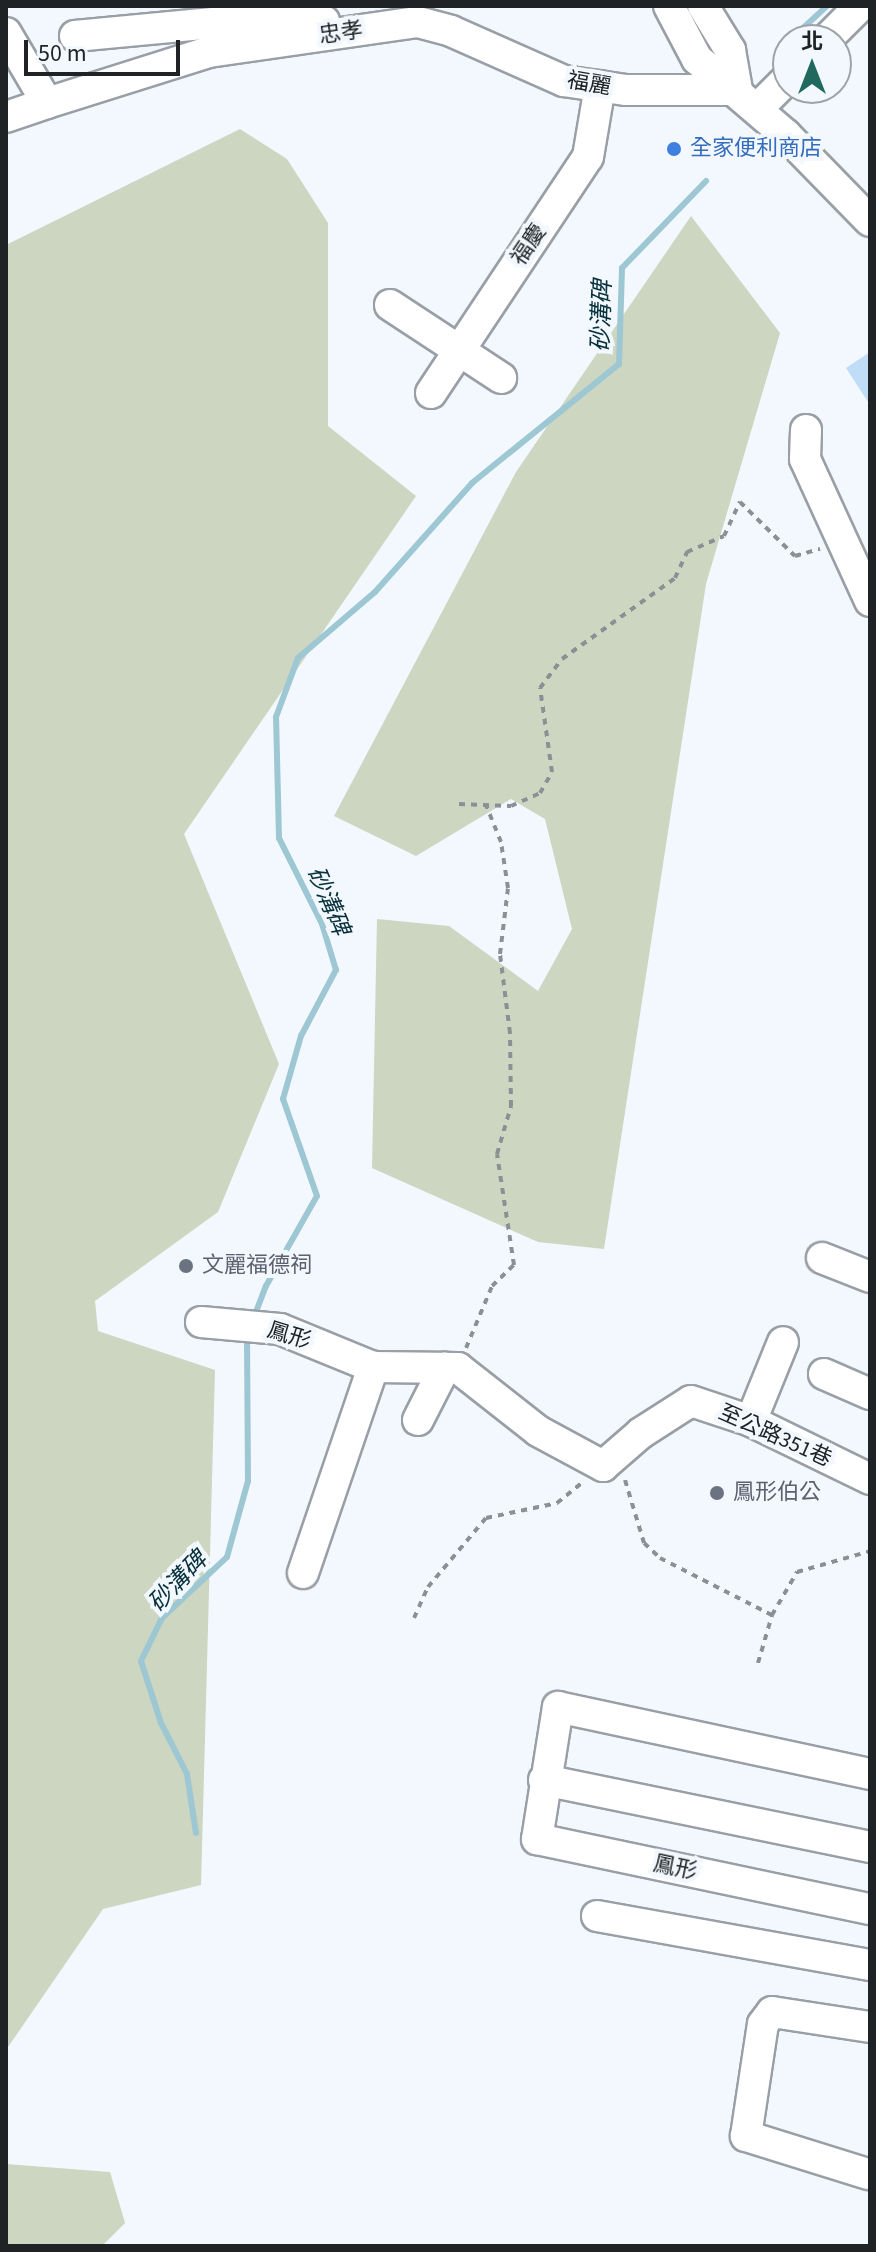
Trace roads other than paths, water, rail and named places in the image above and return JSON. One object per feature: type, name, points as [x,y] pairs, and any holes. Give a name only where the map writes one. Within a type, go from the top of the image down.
[{"type":"street","points":[[669,6],[697,59],[747,99],[870,221]]},
{"type":"street","points":[[703,6],[730,50],[747,99]]},
{"type":"street","points":[[842,24],[860,6]]},
{"type":"street","points":[[75,36],[223,22],[313,19],[370,29]]},
{"type":"street","name":"忠孝","points":[[6,117],[209,52],[418,22],[451,31]]},
{"type":"street","name":"福麗","points":[[451,31],[564,81],[747,99]]},
{"type":"street","points":[[6,33],[47,103]]},
{"type":"street","name":"福慶","points":[[431,393],[588,157],[600,86]]},
{"type":"street","points":[[747,99],[772,86]]},
{"type":"street","points":[[390,305],[501,378]]},
{"type":"street","points":[[806,430],[805,459],[870,601]]},
{"type":"street","points":[[822,1258],[870,1277]]},
{"type":"street","name":"鳳形","points":[[201,1322],[280,1329],[373,1367],[451,1368]]},
{"type":"street","points":[[751,1421],[783,1342]]},
{"type":"street","points":[[303,1573],[373,1367]]},
{"type":"street","points":[[418,1420],[451,1368]]},
{"type":"street","name":"至公路351巷","points":[[451,1368],[538,1431],[603,1466],[641,1433],[691,1401],[751,1421],[870,1479]]},
{"type":"street","points":[[824,1374],[870,1394]]},
{"type":"street","name":"鳳形","points":[[870,1774],[558,1707],[537,1839],[870,1909]]},
{"type":"street","points":[[544,1780],[870,1847]]},
{"type":"street","points":[[597,1916],[870,1965]]},
{"type":"street","points":[[868,2174],[746,2136],[763,2024],[772,2012],[870,2027]]},
{"type":"waterway","name":"砂溝碑","points":[[807,24],[827,6]]},
{"type":"waterway","name":"砂溝碑","points":[[254,1317],[266,1286],[317,1196],[283,1099],[301,1036],[336,970],[322,924],[279,838],[276,717],[298,658],[375,592],[472,483],[619,364],[622,268],[706,181]]},
{"type":"waterway","name":"砂溝碑","points":[[196,1833],[187,1774],[161,1723],[141,1661],[162,1618],[227,1557],[248,1481],[247,1335]]},
{"type":"place","name":"全家便利商店","points":[[674,149]]},
{"type":"place","name":"文麗福德祠","points":[[186,1266]]},
{"type":"place","name":"鳳形伯公","points":[[717,1493]]}]
